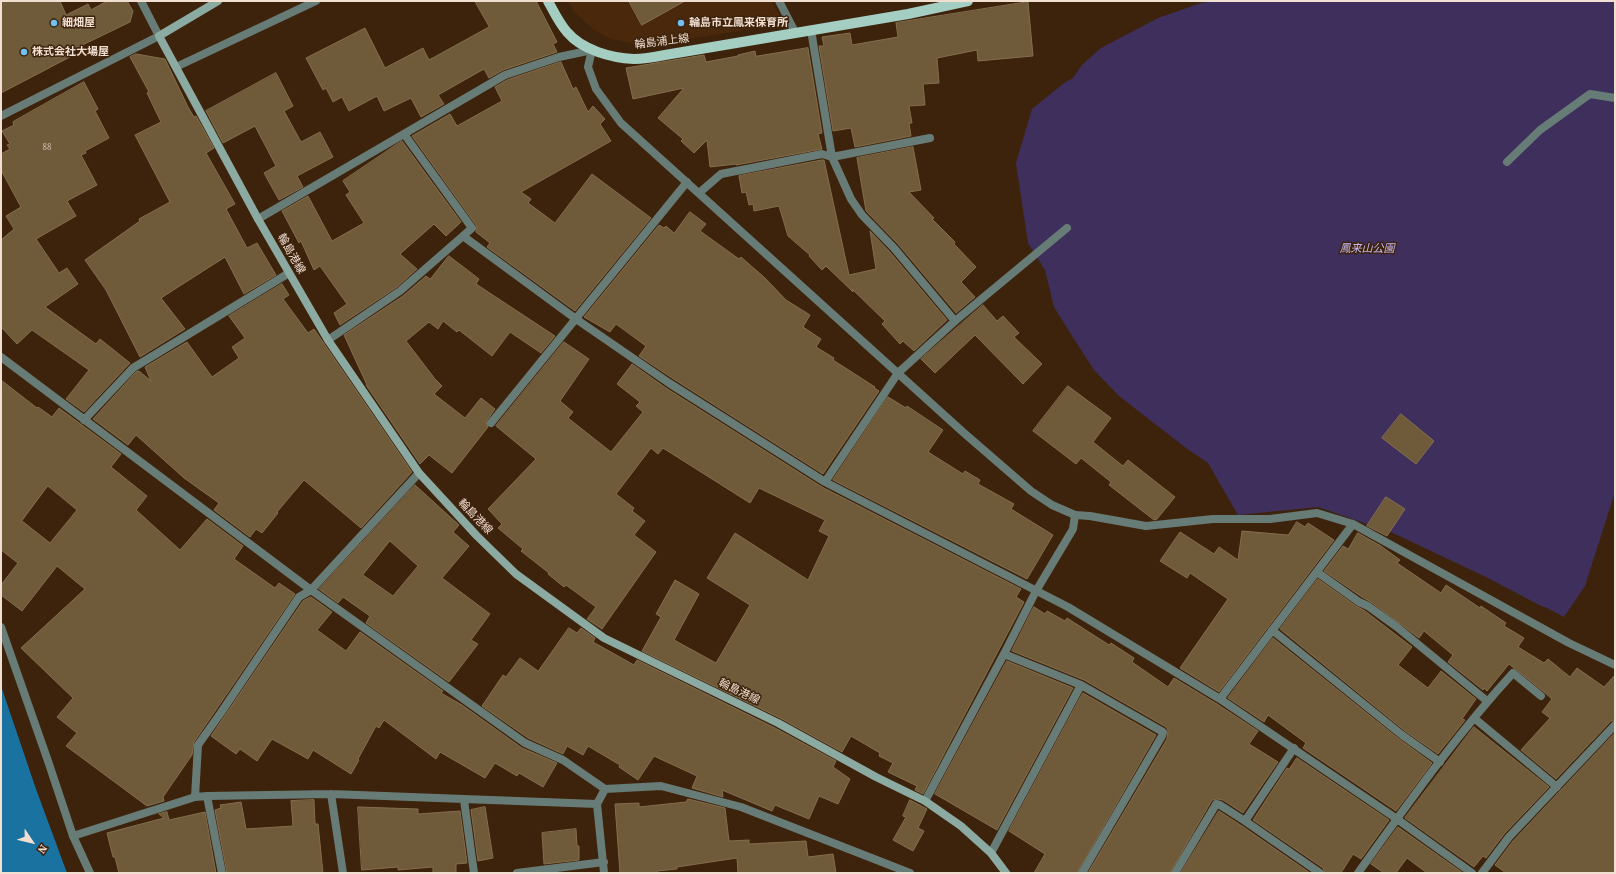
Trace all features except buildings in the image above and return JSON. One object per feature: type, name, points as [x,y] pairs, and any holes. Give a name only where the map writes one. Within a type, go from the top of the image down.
[{"type":"main road","points":[[159,36],[218,1]]},
{"type":"main road","name":"輪島浦上線","points":[[548,1],[562,27],[568,34],[592,50],[618,57],[642,58],[908,14],[968,1]]},
{"type":"main road","name":"輪島港線","points":[[159,36],[258,220],[328,340],[418,473],[477,536],[516,574],[604,638],[778,723],[876,777],[926,801],[961,826],[991,854],[1006,873]]},
{"type":"street","points":[[1,116],[159,36],[141,1]]},
{"type":"street","points":[[176,67],[316,1]]},
{"type":"street","points":[[779,1],[795,32]]},
{"type":"street","points":[[811,30],[832,157],[855,207],[894,248],[955,321]]},
{"type":"street","points":[[258,220],[505,75],[559,57],[592,50],[588,67],[596,89],[621,123],[1031,491],[1052,505],[1075,515],[1090,516],[1146,526],[1213,519],[1270,519],[1317,513],[1353,524],[1569,643],[1615,665]]},
{"type":"street","points":[[1507,162],[1540,130],[1590,94],[1615,98]]},
{"type":"street","points":[[328,340],[400,291],[472,228],[404,134]]},
{"type":"street","points":[[698,193],[721,174],[822,154],[832,157],[930,138]]},
{"type":"street","points":[[491,423],[687,182]]},
{"type":"street","points":[[826,482],[898,373],[955,321],[1067,228]]},
{"type":"street","points":[[463,236],[669,383],[826,482],[1068,607],[1220,699],[1397,819],[1467,872]]},
{"type":"street","points":[[84,420],[133,368],[289,273]]},
{"type":"street","points":[[1,357],[311,590],[525,743],[563,760],[605,789],[661,786],[741,807],[910,873]]},
{"type":"street","points":[[196,797],[198,745],[300,597],[311,590],[418,473]]},
{"type":"street","points":[[926,801],[1036,591],[1073,529],[1075,515]]},
{"type":"street","points":[[1220,699],[1353,524]]},
{"type":"street","points":[[1317,572],[1359,602],[1368,606],[1398,627],[1487,701]]},
{"type":"street","points":[[1,627],[73,836],[90,873]]},
{"type":"street","points":[[1272,630],[1323,670],[1357,700],[1440,762]]},
{"type":"street","points":[[1004,654],[1081,686],[1163,732],[1082,873]]},
{"type":"street","points":[[1358,873],[1487,701],[1513,673],[1541,696]]},
{"type":"street","points":[[991,854],[1081,686]]},
{"type":"street","points":[[1474,718],[1557,787]]},
{"type":"street","points":[[1482,873],[1509,836],[1615,725]]},
{"type":"street","points":[[1244,821],[1294,748]]},
{"type":"street","points":[[604,873],[597,804],[605,789]]},
{"type":"street","points":[[73,836],[196,797],[207,796],[331,794],[597,804]]},
{"type":"street","points":[[331,794],[343,873]]},
{"type":"street","points":[[207,796],[222,873]]},
{"type":"street","points":[[464,800],[474,873]]},
{"type":"street","points":[[1175,873],[1216,804],[1220,805],[1320,873]]},
{"type":"street","points":[[517,873],[604,862]]},
{"type":"shaded area","name":"輪島市立鳳来保育所","points":[[568,1],[771,1],[782,19],[769,26],[658,44],[643,45],[611,39],[594,30],[574,12]]},
{"type":"green space","name":"鳳来山公園","points":[[1214,1],[1615,1],[1615,492],[1585,586],[1564,617],[1486,577],[1393,533],[1318,507],[1238,515],[1208,463],[1186,448],[1119,396],[1094,370],[1054,307],[1045,270],[1028,243],[1016,163],[1032,109],[1064,83],[1073,78],[1082,65],[1101,48],[1158,18],[1201,3]]},
{"type":"water","points":[[1,686],[36,789],[67,873],[1,873]]},
{"type":"place","name":"細畑屋","points":[[54,23]]},
{"type":"place","name":"輪島市立鳳来保育所","points":[[681,23]]},
{"type":"place","name":"株式会社大場屋","points":[[24,52]]}]
